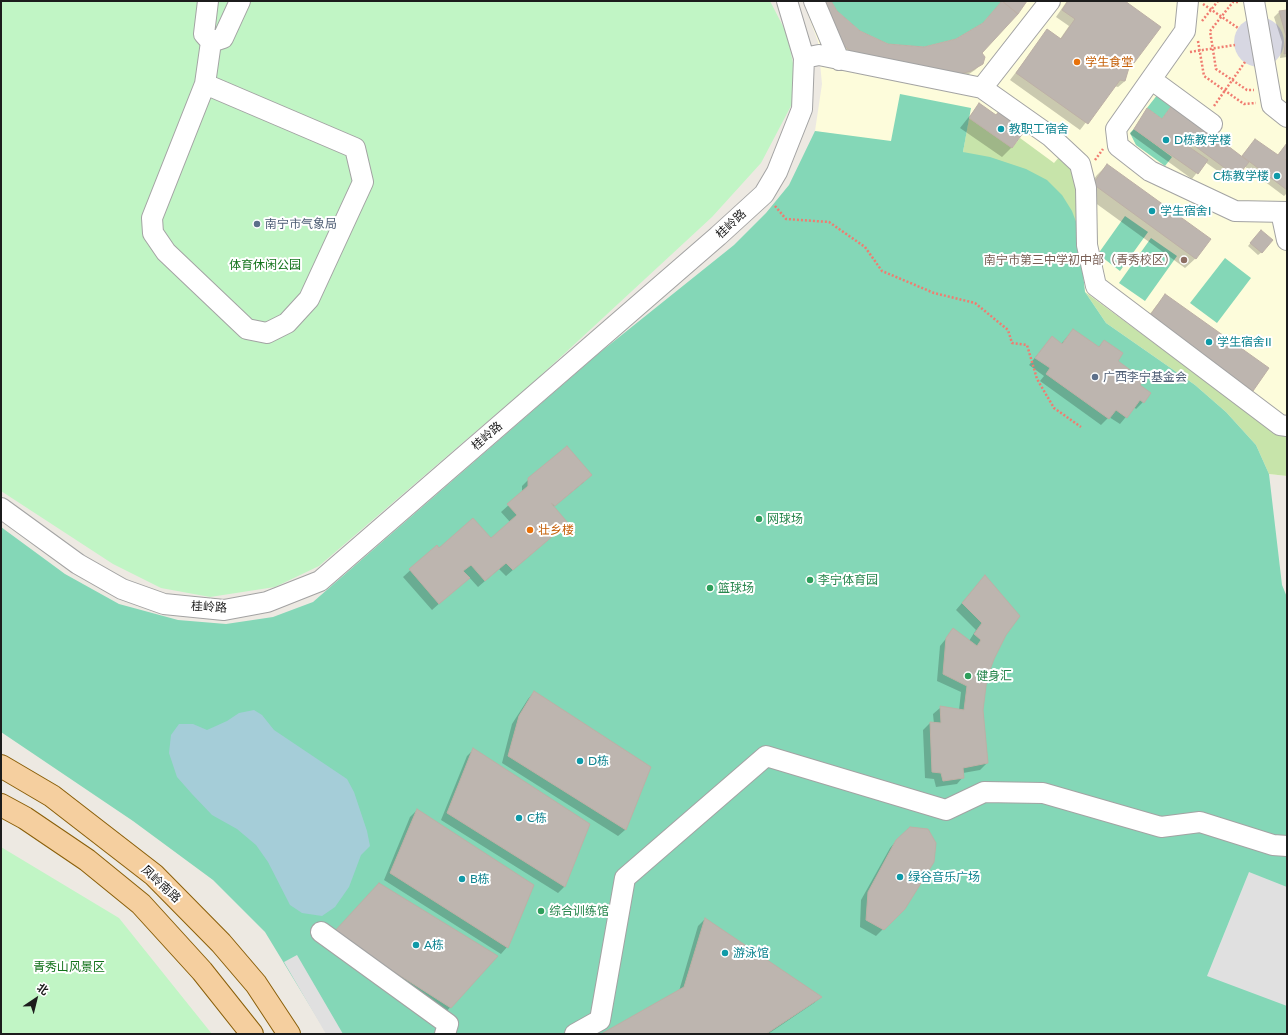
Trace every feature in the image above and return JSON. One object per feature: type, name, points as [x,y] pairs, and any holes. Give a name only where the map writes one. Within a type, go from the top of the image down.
[{"type":"main road","name":"凤岭南路","points":[[1,766],[52,796],[154,875],[221,943],[256,984],[289,1034]]},
{"type":"main road","points":[[1,805],[25,818],[87,860],[141,904],[202,971],[252,1034]]},
{"type":"main road","points":[[229,1005],[256,984]]},
{"type":"street","points":[[205,84],[355,148],[363,182],[309,299],[287,323],[267,333],[247,329],[166,252],[153,233],[152,218],[205,84],[211,42],[204,34],[208,1]]},
{"type":"street","points":[[211,42],[223,38],[240,1]]},
{"type":"street","name":"桂岭路","points":[[1,508],[78,564],[122,589],[164,604],[224,610],[267,602],[320,581],[598,341],[764,194],[777,172],[802,109],[804,58],[787,1]]},
{"type":"street","points":[[814,1],[839,60]]},
{"type":"street","points":[[982,88],[1050,1]]},
{"type":"street","points":[[1188,1],[1185,31],[1170,55],[1116,129],[1118,146],[1150,171],[1235,210],[1284,212],[1287,240]]},
{"type":"street","points":[[1254,1],[1272,105],[1287,117]]},
{"type":"street","points":[[804,58],[819,55],[982,88],[1050,136],[1080,164],[1086,188],[1087,245],[1096,286],[1280,425],[1287,426]]},
{"type":"street","points":[[1152,80],[1208,122]]},
{"type":"street","points":[[574,1034],[600,1020],[625,878],[766,756],[946,810],[984,792],[1043,792],[1161,827],[1200,822],[1274,844],[1287,846]]},
{"type":"street","points":[[321,932],[448,1024],[445,1034]]},
{"type":"path","points":[[1199,1],[1238,28]]},
{"type":"path","points":[[1202,22],[1218,1]]},
{"type":"path","points":[[1244,1],[1233,2],[1210,31],[1216,69],[1247,90],[1260,90]]},
{"type":"path","points":[[1198,36],[1199,51],[1204,76],[1244,104],[1263,102]]},
{"type":"path","points":[[1170,55],[1235,45]]},
{"type":"path","points":[[1208,122],[1225,91],[1245,62]]},
{"type":"path","points":[[1084,178],[1116,129]]},
{"type":"path","points":[[764,194],[786,219],[829,222],[865,247],[882,271],[934,293],[975,303],[1008,330],[1012,343],[1027,345],[1037,379],[1054,408],[1081,427]]},
{"type":"shaded area","name":"南宁市第三中学初中部（青秀校区）","points":[[803,1],[1287,1],[1287,476],[1269,474],[1256,445],[1226,412],[1195,385],[1106,323],[1085,292],[1078,227],[990,157],[815,131],[822,84],[818,42]]},
{"type":"shaded area","points":[[1259,17],[1268,19],[1279,28],[1284,42],[1282,51],[1273,62],[1259,67],[1250,65],[1239,56],[1234,42],[1236,33],[1245,22]]},
{"type":"shaded area","points":[[1249,872],[1287,887],[1287,1006],[1207,976]]},
{"type":"shaded area","points":[[297,955],[343,1034],[326,1034],[284,962]]},
{"type":"green space","name":"体育休闲公园","points":[[1,1],[770,1],[787,34],[794,68],[792,104],[761,163],[712,217],[538,378],[319,566],[275,587],[210,597],[161,588],[113,564],[1,491]]},
{"type":"green space","points":[[831,1],[1002,1],[983,23],[956,39],[924,47],[888,44],[860,31],[837,11]]},
{"type":"green space","name":"李宁体育园","points":[[900,94],[971,108],[963,152],[990,157],[1026,169],[1047,180],[1062,195],[1072,211],[1078,227],[1085,292],[1106,323],[1195,385],[1226,412],[1256,445],[1269,474],[1282,585],[1287,597],[1287,1034],[327,1034],[265,932],[213,880],[133,821],[1,732],[1,527],[65,574],[119,604],[178,620],[226,624],[273,617],[313,602],[598,354],[734,245],[766,213],[789,185],[815,131],[891,141]]},
{"type":"green space","points":[[1158,94],[1173,104],[1162,119],[1147,108]]},
{"type":"green space","points":[[969,118],[1012,148],[1020,138],[1054,163],[1061,155],[1079,179],[1081,226],[963,152]]},
{"type":"green space","points":[[1134,129],[1172,157],[1165,166],[1136,145],[1130,133]]},
{"type":"green space","points":[[1125,216],[1148,232],[1120,271],[1098,254]]},
{"type":"green space","points":[[1151,238],[1177,256],[1145,301],[1119,283]]},
{"type":"green space","points":[[1225,258],[1251,278],[1217,323],[1190,303]]},
{"type":"green space","points":[[1085,292],[1185,366],[1287,429],[1287,476],[1269,474],[1256,445],[1226,412],[1195,385],[1106,323]]},
{"type":"green space","name":"青秀山风景区","points":[[1,847],[119,918],[212,1034],[1,1034]]},
{"type":"water","points":[[254,710],[262,715],[274,730],[347,779],[354,792],[367,831],[370,846],[361,855],[349,887],[335,907],[322,916],[302,913],[290,905],[268,862],[256,845],[237,829],[212,815],[192,794],[177,777],[169,753],[171,735],[179,724],[193,724],[207,730],[227,721],[239,713]]},
{"type":"building","points":[[819,1],[831,1],[837,11],[860,31],[888,44],[924,47],[956,39],[983,23],[1002,1],[1018,14],[982,53],[985,57],[983,64],[971,71],[949,77],[860,57],[841,44]]},
{"type":"building","points":[[1002,1],[1027,1],[1018,14]]},
{"type":"building","name":"学生食堂","points":[[1068,1],[1125,1],[1161,27],[1134,63],[1131,61],[1125,81],[1120,80],[1088,124],[1016,73],[1047,29],[1061,39],[1075,19],[1062,10]]},
{"type":"building","points":[[1287,10],[1287,53],[1284,54],[1286,36],[1279,11]]},
{"type":"building","name":"教职工宿舍","points":[[979,103],[996,115],[1000,110],[1014,120],[1011,125],[1023,133],[1012,148],[969,118]]},
{"type":"building","name":"D栋教学楼","points":[[1173,104],[1249,162],[1237,177],[1184,138],[1182,142],[1208,160],[1198,174],[1134,129],[1147,108],[1162,119]]},
{"type":"building","name":"C栋教学楼","points":[[1255,139],[1278,155],[1287,143],[1287,158],[1285,160],[1287,161],[1287,190],[1242,156]]},
{"type":"building","name":"学生宿舍I","points":[[1107,164],[1211,239],[1196,259],[1093,184]]},
{"type":"building","points":[[1261,230],[1273,240],[1262,253],[1250,243]]},
{"type":"building","name":"学生宿舍II","points":[[1165,294],[1269,368],[1253,391],[1149,317]]},
{"type":"building","name":"广西李宁基金会","points":[[1073,329],[1099,347],[1104,340],[1123,353],[1118,361],[1144,380],[1140,385],[1151,393],[1144,403],[1140,400],[1127,418],[1116,410],[1109,419],[1046,374],[1050,368],[1035,358],[1052,336],[1062,344]]},
{"type":"building","name":"壮乡楼","points":[[567,446],[592,475],[555,506],[551,503],[568,523],[513,570],[506,563],[485,581],[471,565],[463,571],[470,578],[439,604],[409,569],[437,545],[439,548],[473,518],[491,538],[517,515],[507,504],[528,486],[528,478]]},
{"type":"building","name":"健身汇","points":[[985,575],[1020,616],[1006,635],[994,659],[987,678],[983,710],[988,763],[963,768],[964,778],[943,781],[941,773],[932,772],[930,722],[941,723],[940,706],[964,710],[967,686],[943,674],[946,638],[953,628],[977,646],[981,640],[974,634],[982,623],[962,603]]},
{"type":"building","name":"D栋","points":[[534,691],[651,767],[626,830],[508,756],[519,716]]},
{"type":"building","name":"C栋","points":[[473,748],[590,824],[565,887],[447,813]]},
{"type":"building","name":"B栋","points":[[417,809],[534,885],[508,948],[390,873]]},
{"type":"building","name":"绿谷音乐广场","points":[[910,827],[928,829],[936,843],[934,862],[905,909],[884,930],[866,920],[868,892],[896,840]]},
{"type":"building","name":"A栋","points":[[379,883],[498,956],[451,1008],[333,933]]},
{"type":"building","name":"游泳馆","points":[[705,918],[822,997],[766,1034],[601,1034],[684,987]]},
{"type":"place","name":"学生食堂","points":[[1077,62]]},
{"type":"place","name":"教职工宿舍","points":[[1001,129]]},
{"type":"place","name":"D栋教学楼","points":[[1166,140]]},
{"type":"place","name":"C栋教学楼","points":[[1277,176]]},
{"type":"place","name":"学生宿舍I","points":[[1152,211]]},
{"type":"place","name":"南宁市气象局","points":[[257,224]]},
{"type":"place","name":"南宁市第三中学初中部（青秀校区）","points":[[1184,260]]},
{"type":"place","name":"学生宿舍II","points":[[1209,342]]},
{"type":"place","name":"广西李宁基金会","points":[[1095,377]]},
{"type":"place","name":"网球场","points":[[759,519]]},
{"type":"place","name":"壮乡楼","points":[[530,530]]},
{"type":"place","name":"李宁体育园","points":[[810,580]]},
{"type":"place","name":"篮球场","points":[[710,588]]},
{"type":"place","name":"健身汇","points":[[968,676]]},
{"type":"place","name":"D栋","points":[[580,761]]},
{"type":"place","name":"C栋","points":[[519,818]]},
{"type":"place","name":"绿谷音乐广场","points":[[900,877]]},
{"type":"place","name":"B栋","points":[[462,879]]},
{"type":"place","name":"综合训练馆","points":[[541,911]]},
{"type":"place","name":"A栋","points":[[416,945]]},
{"type":"place","name":"游泳馆","points":[[725,953]]}]
